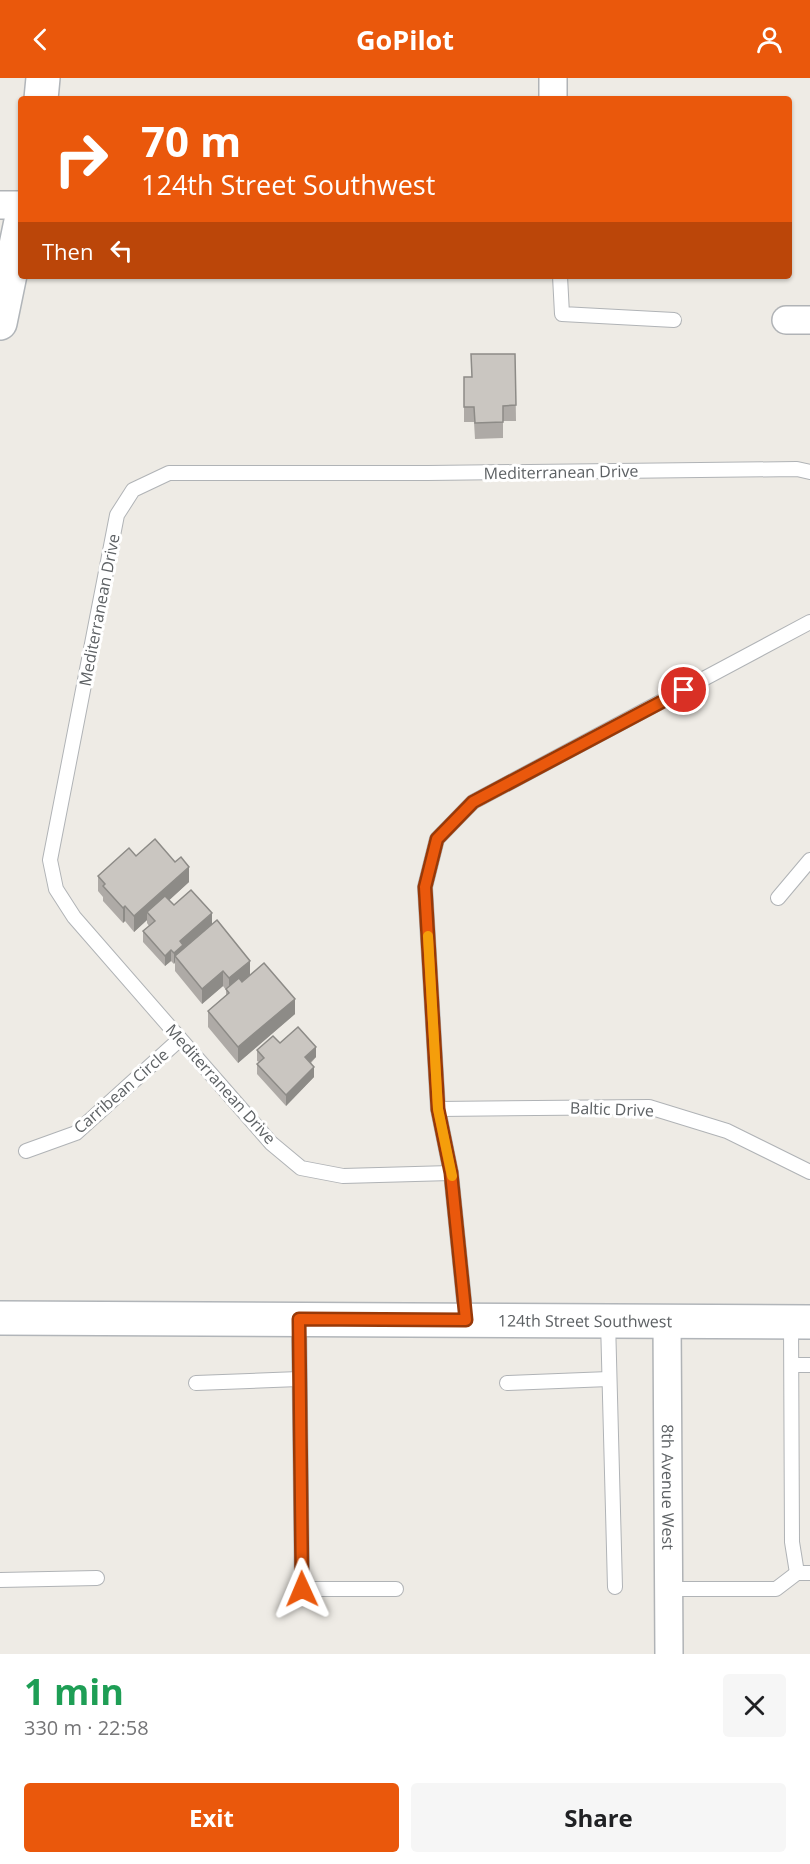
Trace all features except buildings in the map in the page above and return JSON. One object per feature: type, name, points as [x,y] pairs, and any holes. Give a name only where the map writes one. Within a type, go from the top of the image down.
[{"type":"street","points":[[41,96],[43,78]]},
{"type":"street","points":[[553,78],[553,96]]},
{"type":"street","points":[[0,205],[18,205]]},
{"type":"street","points":[[0,322],[18,235]]},
{"type":"street","name":"124th Street Southwest","points":[[0,1318],[801,1322]]},
{"type":"street","name":"8th Avenue West","points":[[667,1321],[669,1654]]},
{"type":"lane","points":[[560,279],[562,314],[674,320]]},
{"type":"lane","name":"Mediterranean Drive","points":[[451,1173],[343,1176],[301,1168],[271,1143],[74,917],[56,889],[51,860],[117,515],[133,490],[169,473],[798,469],[810,472]]},
{"type":"lane","points":[[466,1320],[451,1173],[438,1109],[425,887],[437,839],[473,802],[810,622]]},
{"type":"lane","points":[[778,898],[810,860]]},
{"type":"lane","name":"Carribean Circle","points":[[26,1151],[76,1132],[180,1039]]},
{"type":"lane","name":"Baltic Drive","points":[[438,1109],[649,1107],[727,1131],[810,1172]]},
{"type":"lane","points":[[299,1319],[302,1589],[396,1589]]},
{"type":"lane","points":[[608,1321],[615,1587]]},
{"type":"lane","points":[[669,1589],[776,1588],[804,1573],[792,1542],[792,1365],[801,1322]]},
{"type":"lane","points":[[792,1365],[810,1365]]},
{"type":"lane","points":[[196,1383],[299,1379]]},
{"type":"lane","points":[[507,1383],[609,1379]]},
{"type":"lane","points":[[0,1580],[97,1578]]},
{"type":"slow traffic","points":[[428,936],[438,1109],[452,1176]]},
{"type":"route","points":[[302,1589],[299,1319],[466,1320],[451,1173],[438,1109],[425,887],[437,839],[473,802],[684,690]]}]
